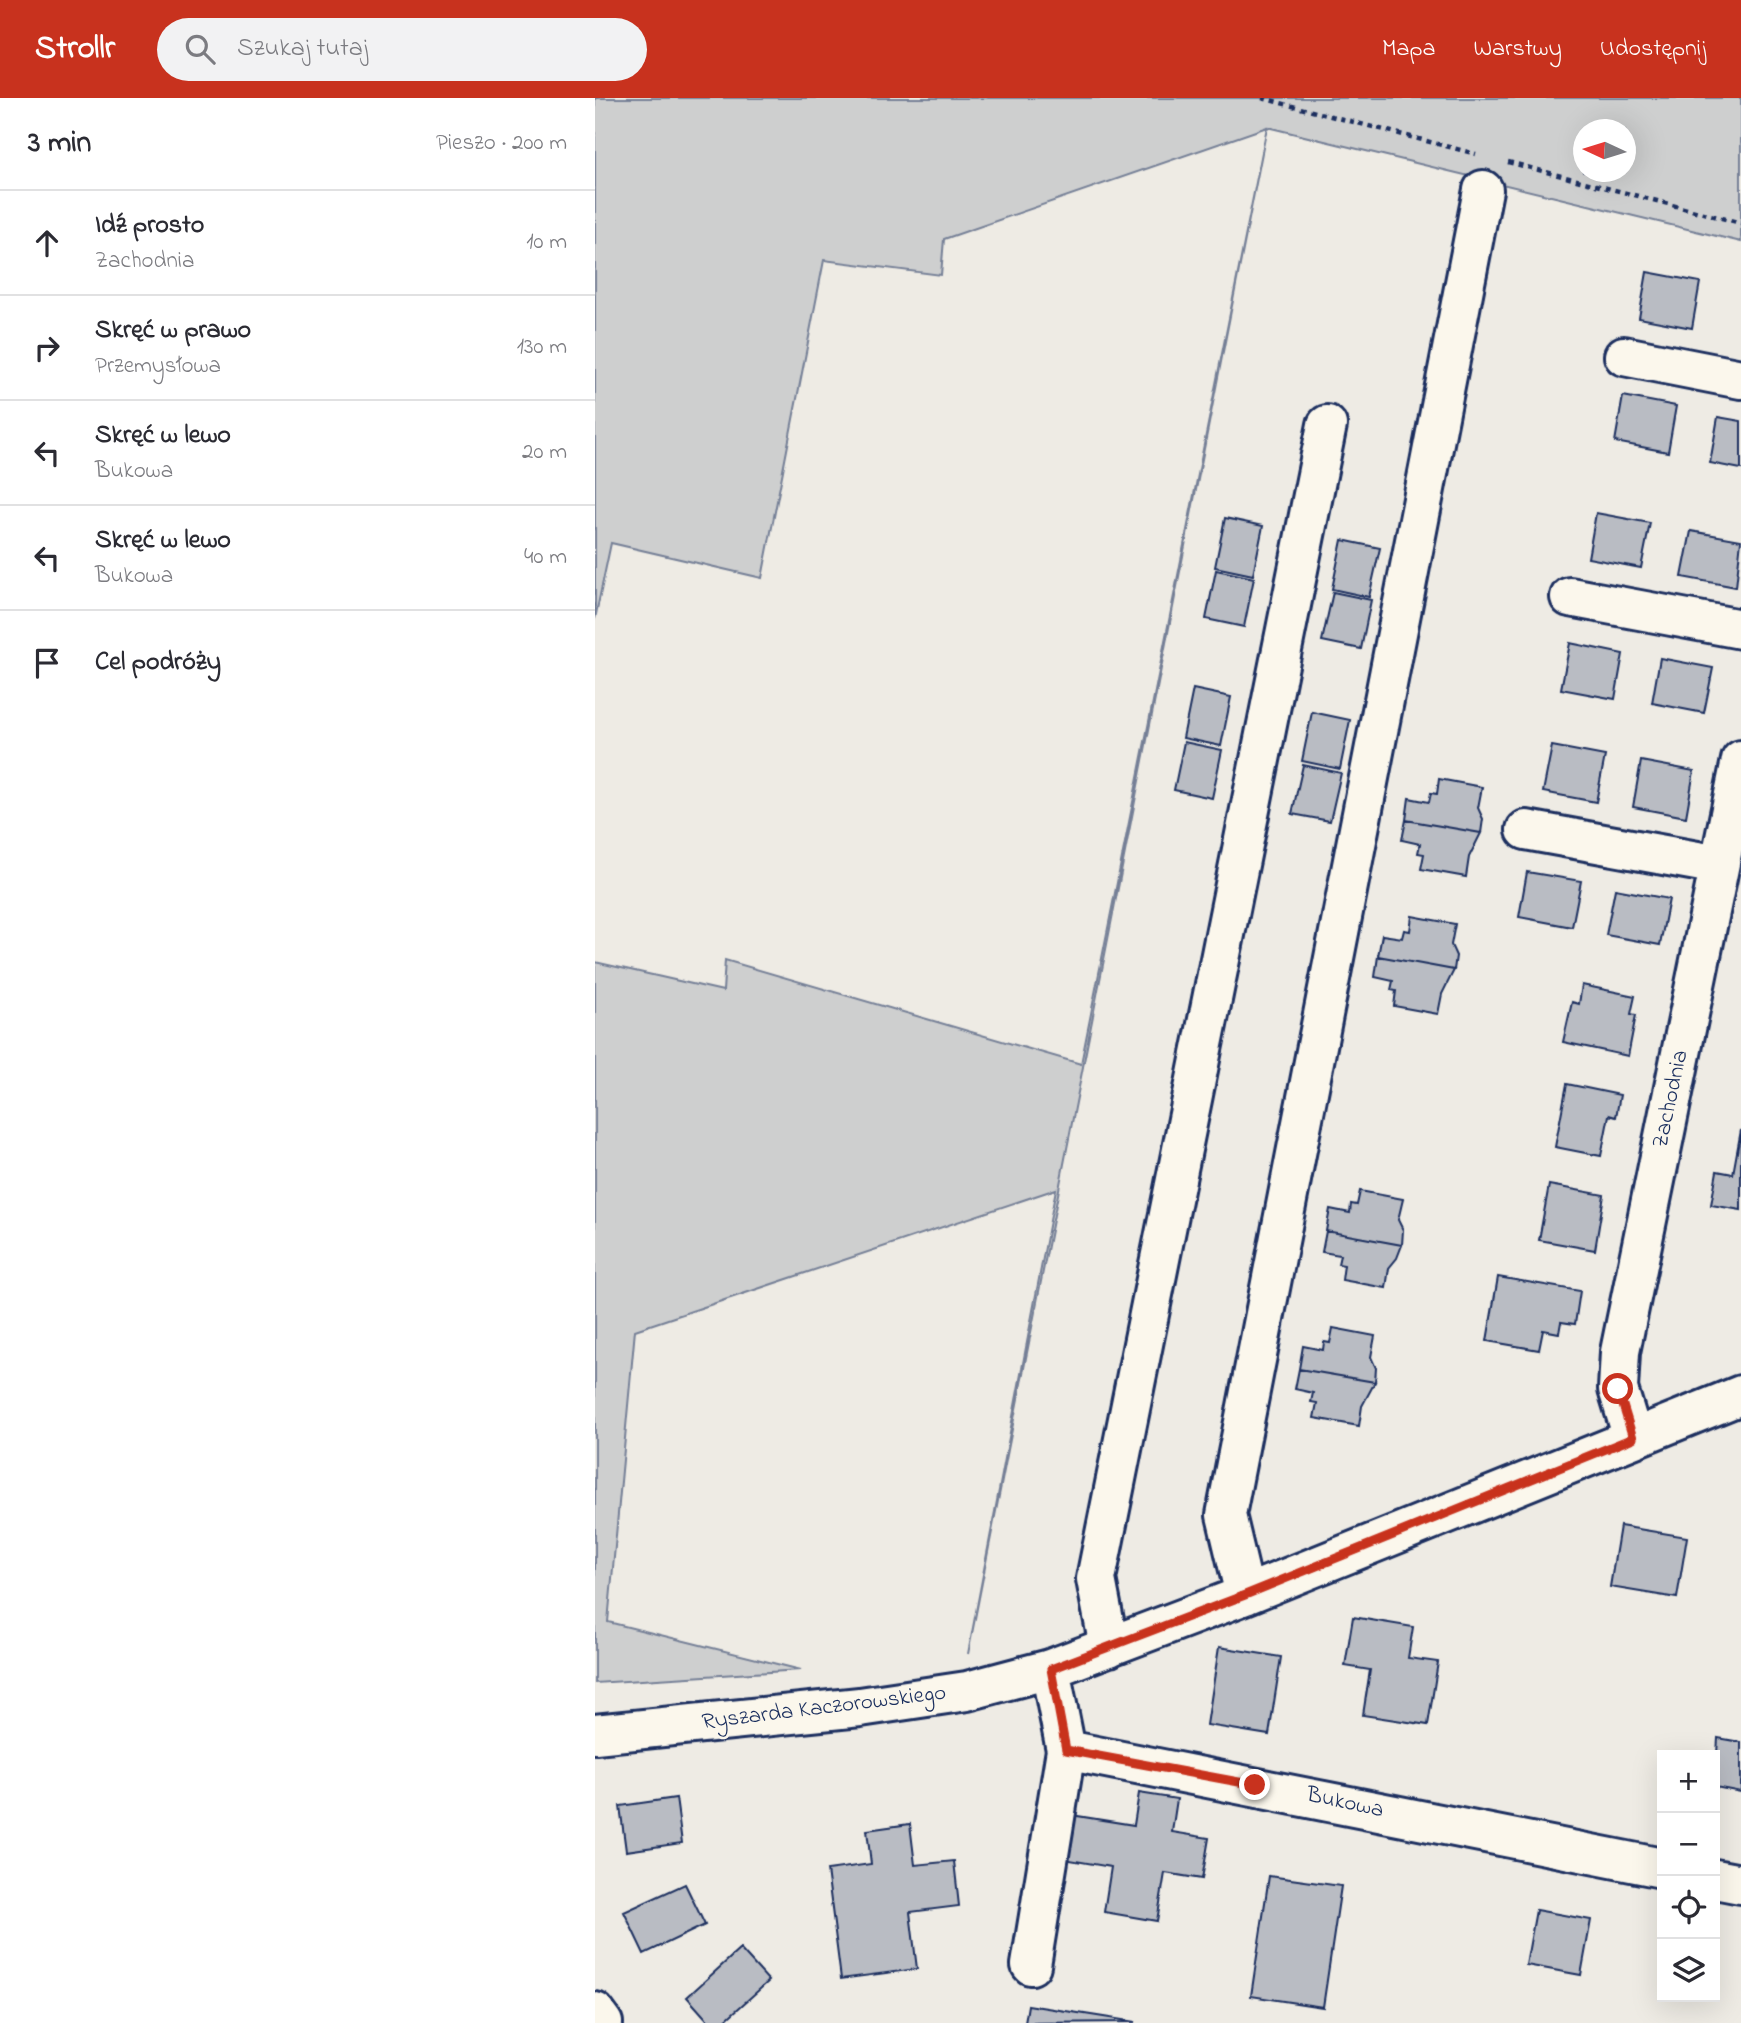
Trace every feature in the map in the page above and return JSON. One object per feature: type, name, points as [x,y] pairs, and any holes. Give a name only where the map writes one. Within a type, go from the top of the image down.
[{"type":"street","points":[[1245,1595],[1226,1515],[1483,190]]},
{"type":"street","points":[[1624,356],[1741,379]]},
{"type":"street","points":[[1109,1647],[1096,1578],[1327,425]]},
{"type":"street","points":[[1570,597],[1741,629]]},
{"type":"street","name":"Zachodnia","points":[[1633,1438],[1618,1389],[1620,1352],[1741,760]]},
{"type":"street","points":[[1526,830],[1719,865]]},
{"type":"street","name":"Ryszarda Kaczorowskiego","points":[[595,1734],[860,1707],[967,1691],[1051,1669],[1245,1595],[1741,1395]]},
{"type":"street","points":[[1031,1965],[1066,1750],[1051,1669]]},
{"type":"street","name":"Bukowa","points":[[1066,1750],[1657,1867]]},
{"type":"street","points":[[1720,1880],[1741,1884]]},
{"type":"street","points":[[595,2012],[603,2023]]},
{"type":"shaded area","points":[[595,98],[1741,98],[1741,242],[1267,127],[944,239],[941,275],[824,260],[762,578],[611,543],[595,619]]},
{"type":"shaded area","points":[[1267,127],[968,1654],[1056,1189],[635,1330],[608,1622],[801,1670],[595,1683],[595,962],[723,991],[725,960],[1081,1064]]},
{"type":"building","points":[[1647,272],[1700,282],[1692,328],[1639,318]]},
{"type":"building","points":[[1623,396],[1676,406],[1668,452],[1615,442]]},
{"type":"building","points":[[1718,417],[1741,421],[1741,469],[1710,463]]},
{"type":"building","points":[[1596,513],[1650,523],[1641,568],[1588,558]]},
{"type":"building","points":[[1225,518],[1263,526],[1253,575],[1215,567]]},
{"type":"building","points":[[1691,531],[1741,540],[1736,587],[1682,577]]},
{"type":"building","points":[[1342,540],[1380,548],[1369,597],[1332,589]]},
{"type":"building","points":[[1216,570],[1254,578],[1244,627],[1206,619]]},
{"type":"building","points":[[1333,592],[1371,600],[1361,649],[1322,641]]},
{"type":"building","points":[[1570,643],[1623,654],[1615,699],[1561,689]]},
{"type":"building","points":[[1660,658],[1713,668],[1704,713],[1652,703]]},
{"type":"building","points":[[1193,689],[1231,697],[1221,746],[1183,738]]},
{"type":"building","points":[[1312,712],[1350,720],[1340,769],[1302,761]]},
{"type":"building","points":[[1184,742],[1222,750],[1212,798],[1174,790]]},
{"type":"building","points":[[1552,746],[1605,756],[1596,802],[1543,792]]},
{"type":"building","points":[[1641,761],[1694,771],[1686,817],[1633,807]]},
{"type":"building","points":[[1303,765],[1341,773],[1330,821],[1292,814]]},
{"type":"building","points":[[1439,779],[1482,787],[1478,808],[1483,819],[1481,833],[1406,820],[1409,798],[1429,802],[1431,793],[1437,794]]},
{"type":"building","points":[[1406,820],[1481,833],[1469,857],[1466,877],[1421,869],[1424,854],[1418,853],[1420,844],[1402,840]]},
{"type":"building","points":[[1527,872],[1581,881],[1572,927],[1519,917]]},
{"type":"building","points":[[1615,889],[1669,899],[1660,945],[1606,935]]},
{"type":"building","points":[[1412,916],[1455,924],[1451,945],[1456,956],[1454,970],[1378,956],[1382,935],[1402,938],[1404,930],[1410,931]]},
{"type":"building","points":[[1378,956],[1454,970],[1442,994],[1438,1014],[1394,1006],[1396,991],[1391,990],[1393,981],[1375,977]]},
{"type":"building","points":[[1582,985],[1635,996],[1631,1014],[1636,1015],[1628,1056],[1563,1042],[1572,1002],[1579,1004]]},
{"type":"building","points":[[1567,1084],[1620,1095],[1616,1117],[1609,1115],[1601,1156],[1555,1147]]},
{"type":"building","points":[[1741,1130],[1741,1210],[1711,1205],[1717,1171],[1733,1174]]},
{"type":"building","points":[[1549,1185],[1604,1195],[1595,1250],[1539,1240]]},
{"type":"building","points":[[1360,1191],[1403,1199],[1398,1220],[1403,1230],[1402,1245],[1326,1231],[1330,1209],[1350,1213],[1351,1204],[1357,1205]]},
{"type":"building","points":[[1326,1231],[1402,1245],[1389,1268],[1386,1288],[1342,1280],[1344,1265],[1338,1264],[1340,1255],[1322,1252]]},
{"type":"building","points":[[1498,1277],[1580,1291],[1575,1324],[1561,1322],[1559,1333],[1543,1330],[1539,1350],[1487,1341]]},
{"type":"building","points":[[1333,1328],[1375,1336],[1371,1357],[1376,1368],[1375,1382],[1299,1369],[1303,1346],[1323,1350],[1324,1342],[1330,1343]]},
{"type":"building","points":[[1299,1369],[1375,1382],[1362,1406],[1359,1426],[1314,1418],[1317,1403],[1311,1402],[1313,1393],[1295,1389]]},
{"type":"building","points":[[1620,1526],[1687,1537],[1677,1598],[1610,1587]]},
{"type":"building","points":[[1353,1617],[1413,1627],[1408,1658],[1438,1662],[1428,1725],[1363,1715],[1370,1670],[1345,1666]]},
{"type":"building","points":[[1219,1647],[1281,1657],[1269,1735],[1207,1725]]},
{"type":"building","points":[[1718,1738],[1741,1742],[1741,1792],[1720,1788],[1720,1750],[1717,1750]]},
{"type":"building","points":[[1139,1793],[1177,1799],[1172,1832],[1209,1838],[1202,1879],[1165,1873],[1157,1921],[1104,1912],[1111,1867],[1064,1859],[1071,1815],[1134,1825]]},
{"type":"building","points":[[676,1798],[682,1843],[626,1851],[620,1806]]},
{"type":"building","points":[[910,1824],[915,1865],[954,1861],[959,1906],[910,1912],[917,1969],[841,1979],[827,1870],[871,1864],[867,1830]]},
{"type":"building","points":[[1269,1876],[1341,1886],[1323,2007],[1251,1996]]},
{"type":"building","points":[[685,1884],[705,1925],[644,1954],[624,1912]]},
{"type":"building","points":[[1536,1910],[1591,1920],[1581,1975],[1526,1965]]},
{"type":"building","points":[[740,1949],[769,1981],[722,2023],[710,2023],[687,1997]]},
{"type":"building","points":[[1028,2005],[1135,2022],[1025,2023]]},
{"type":"route","points":[[1255,1785],[1066,1750],[1051,1669],[1245,1595],[1633,1438],[1618,1389]]}]
